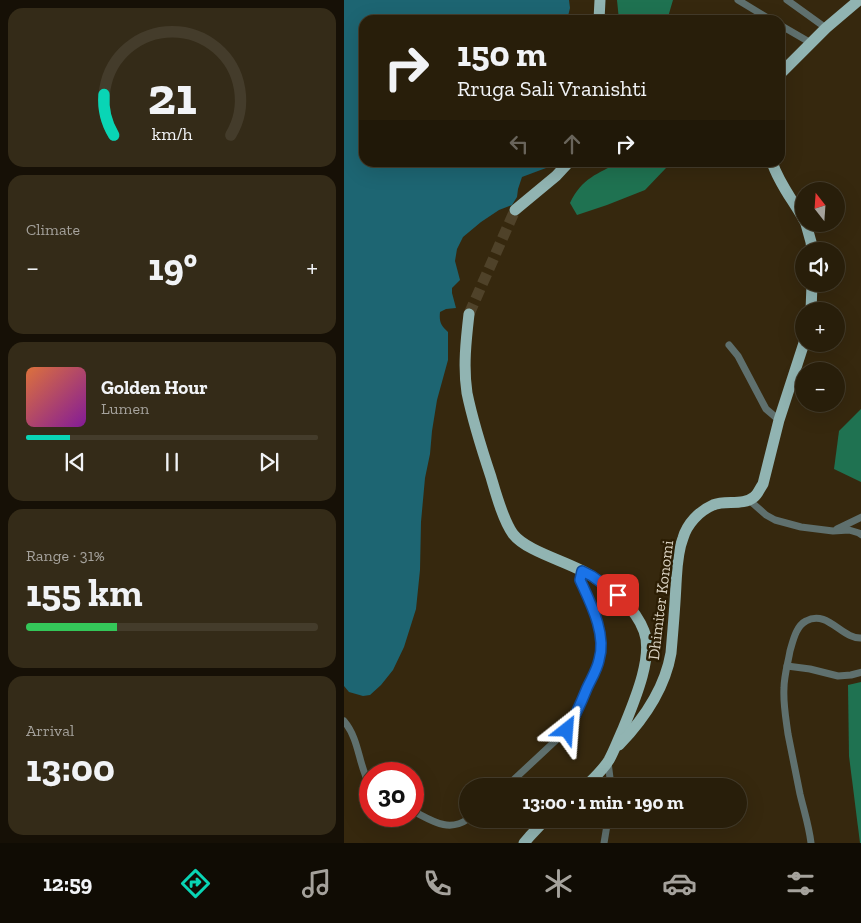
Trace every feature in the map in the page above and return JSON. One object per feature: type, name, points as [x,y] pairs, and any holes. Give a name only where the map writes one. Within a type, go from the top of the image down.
[{"type":"main road","points":[[599,15],[600,0]]},
{"type":"main road","points":[[785,69],[826,28],[859,0]]},
{"type":"main road","points":[[515,210],[564,167]]},
{"type":"main road","points":[[774,167],[782,186],[795,206]]},
{"type":"main road","points":[[469,314],[465,362],[467,392],[496,495],[509,526],[524,544],[592,576],[618,595],[634,612],[645,632],[647,647],[645,666],[634,702],[608,762],[593,778]]},
{"type":"main road","points":[[749,500],[754,497],[763,484],[779,420],[801,352]]},
{"type":"main road","name":"Dhimiter Konomi","points":[[614,750],[638,723],[659,690],[669,666],[678,559],[683,538],[693,520],[706,509],[718,504],[749,500]]},
{"type":"main road","points":[[524,843],[538,828]]},
{"type":"street","points":[[738,0],[764,15]]},
{"type":"street","points":[[787,0],[826,28]]},
{"type":"street","points":[[785,28],[810,43]]},
{"type":"street","points":[[729,345],[738,356],[766,409],[779,420]]},
{"type":"street","points":[[749,500],[766,515],[775,520],[801,527],[834,531],[848,530],[861,535]]},
{"type":"street","points":[[834,531],[861,517]]},
{"type":"street","points":[[516,778],[567,730],[578,711],[600,659],[601,640],[599,629],[588,595],[580,580],[582,571]]},
{"type":"street","points":[[811,843],[794,766],[784,708],[784,688],[793,638],[799,627],[806,621],[816,618],[826,620],[849,636],[857,639],[861,638]]},
{"type":"street","points":[[787,666],[838,676],[861,672]]},
{"type":"street","points":[[344,721],[354,735],[361,762]]},
{"type":"street","points":[[608,762],[611,778]]},
{"type":"street","points":[[424,816],[447,826],[459,824]]},
{"type":"street","points":[[604,843],[606,828]]},
{"type":"green space","points":[[617,0],[673,0],[669,15],[618,15]]},
{"type":"green space","points":[[610,167],[666,167],[645,190],[577,215],[570,203],[585,182]]},
{"type":"green space","points":[[861,409],[862,482],[834,469],[839,431]]},
{"type":"green space","points":[[861,682],[862,843],[860,843],[849,756],[848,685]]},
{"type":"water","points":[[344,0],[569,0],[568,15],[359,15],[359,167],[547,167],[522,177],[517,197],[512,205],[499,210],[481,222],[463,237],[457,249],[455,261],[460,280],[452,288],[456,308],[440,312],[441,324],[448,332],[448,360],[437,400],[425,478],[416,609],[404,647],[393,670],[381,685],[370,695],[363,696],[349,692],[344,686]]},
{"type":"tunnel","points":[[469,314],[515,210]]},
{"type":"route","points":[[567,730],[578,711],[600,659],[601,650],[601,640],[596,618],[588,595],[580,580],[582,571],[618,595]]}]
